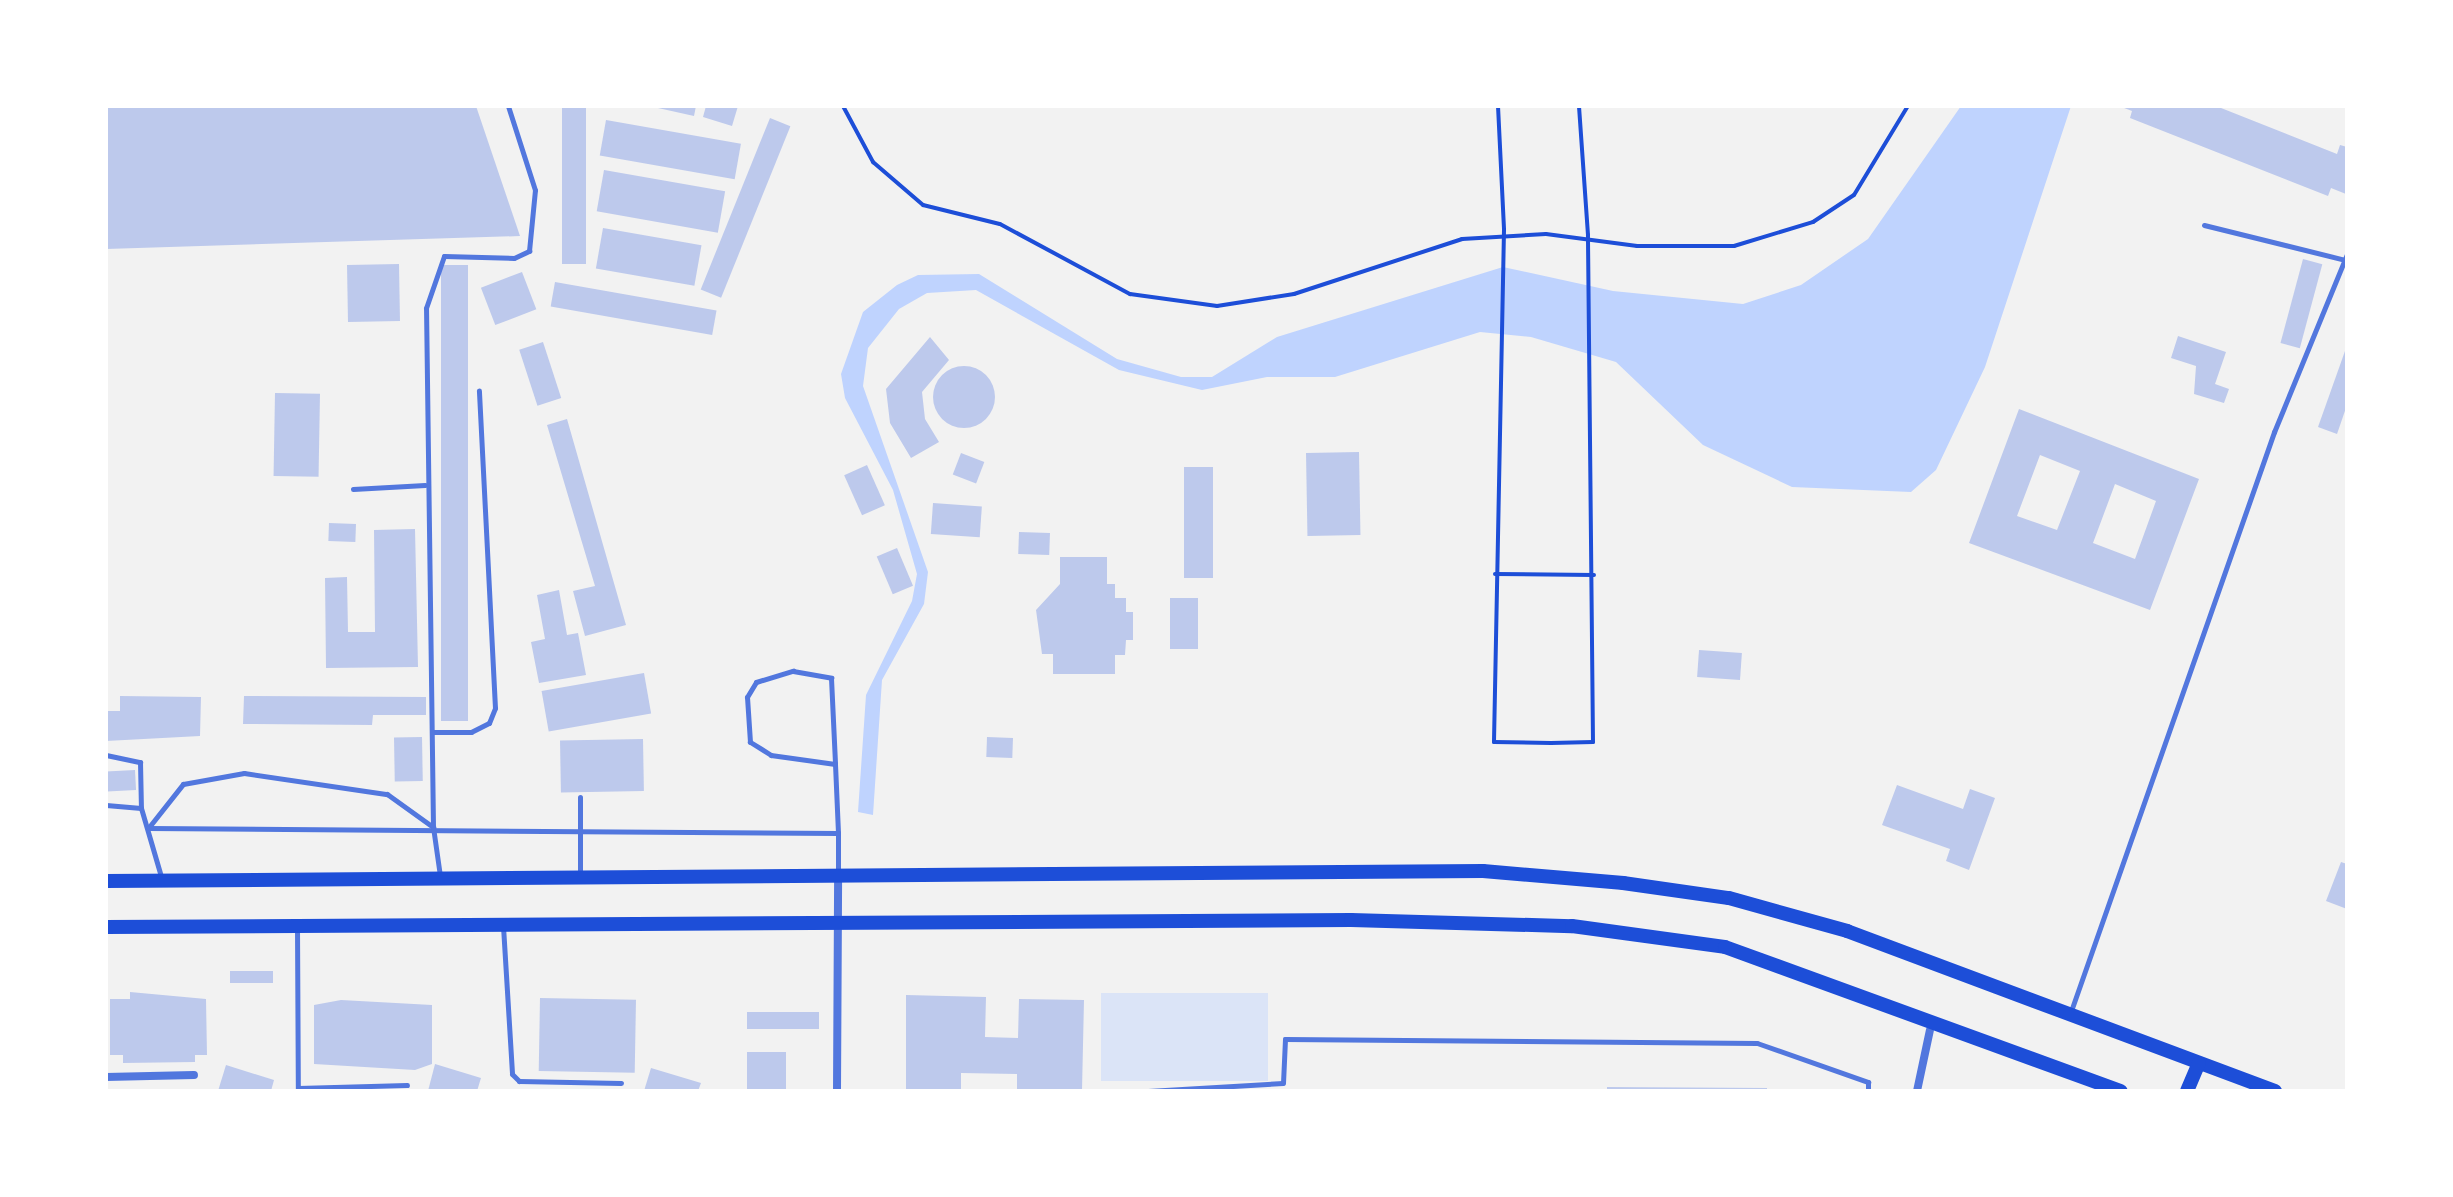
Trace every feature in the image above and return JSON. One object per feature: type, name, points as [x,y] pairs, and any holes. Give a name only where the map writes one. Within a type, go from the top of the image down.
[{"type":"main road","points":[[106,881],[441,881],[1483,871],[1623,883],[1785,911],[2275,1091]]},
{"type":"main road","points":[[106,927],[1351,920],[1647,934],[1725,947],[2121,1091]]},
{"type":"main road","points":[[2187,1091],[2199,1063]]},
{"type":"street","points":[[837,1091],[841,924],[838,875]]},
{"type":"street","points":[[1917,1091],[1930,1030]]},
{"type":"street","points":[[106,1077],[194,1075]]},
{"type":"lane","points":[[441,881],[433,827],[425,485],[426,308],[435,265],[444,256],[514,258],[529,251],[535,190],[508,106]]},
{"type":"lane","points":[[2069,1016],[2274,432],[2346,257],[2204,225]]},
{"type":"lane","points":[[433,732],[471,732],[489,723],[495,708],[479,390]]},
{"type":"lane","points":[[353,489],[425,485]]},
{"type":"lane","points":[[835,764],[771,755],[750,742],[747,697],[756,682],[793,671],[831,678],[835,764],[838,833],[838,875]]},
{"type":"lane","points":[[106,755],[140,762],[141,808],[162,881]]},
{"type":"lane","points":[[148,828],[183,784],[244,773],[387,794],[433,827]]},
{"type":"lane","points":[[580,797],[577,832],[580,879]]},
{"type":"lane","points":[[106,805],[141,808]]},
{"type":"lane","points":[[148,828],[433,827],[577,832],[838,833]]},
{"type":"lane","points":[[503,925],[512,1074],[519,1081],[621,1083]]},
{"type":"lane","points":[[297,926],[298,1089],[407,1085]]},
{"type":"lane","points":[[1148,1091],[1283,1083],[1285,1039],[1757,1043],[1868,1082],[1868,1091]]},
{"type":"path","points":[[843,106],[873,162],[923,205],[1000,224],[1130,294],[1217,306],[1294,294],[1462,239],[1747,242],[1813,222],[1854,195],[1908,106]]},
{"type":"path","points":[[1498,106],[1504,230],[1494,742],[1551,743],[1593,742],[1591,370],[1588,235],[1579,106]]},
{"type":"path","points":[[1495,574],[1594,575]]},
{"type":"shaded area","points":[[1101,993],[1268,993],[1268,1081],[1101,1081]]},
{"type":"water","points":[[1961,106],[2071,106],[1985,367],[1936,470],[1911,492],[1792,487],[1703,445],[1616,362],[1531,337],[1480,332],[1335,377],[1267,377],[1202,390],[1119,370],[976,290],[927,293],[899,309],[868,348],[863,386],[928,572],[924,604],[882,680],[873,815],[858,812],[866,695],[912,601],[917,574],[893,490],[845,398],[841,374],[863,312],[897,285],[918,275],[979,274],[1117,359],[1181,377],[1212,377],[1277,337],[1503,267],[1613,291],[1743,304],[1801,285],[1868,239]]},
{"type":"building","points":[[106,106],[476,106],[520,236],[106,249]]},
{"type":"building","points":[[562,106],[586,106],[586,264],[562,264]]},
{"type":"building","points":[[649,106],[696,106],[694,116]]},
{"type":"building","points":[[706,106],[738,106],[732,126],[703,117]]},
{"type":"building","points":[[2119,106],[2216,106],[2337,154],[2340,145],[2347,147],[2346,194],[2331,188],[2328,196],[2130,118],[2132,111]]},
{"type":"building","points":[[770,118],[790,126],[721,298],[701,290]]},
{"type":"building","points":[[606,120],[741,144],[735,179],[600,155]]},
{"type":"building","points":[[604,170],[725,191],[718,233],[597,211]]},
{"type":"building","points":[[603,228],[701,245],[694,286],[596,268]]},
{"type":"building","points":[[2303,259],[2322,264],[2300,348],[2280,343]]},
{"type":"building","points":[[399,264],[400,321],[348,322],[347,265]]},
{"type":"building","points":[[441,265],[468,265],[468,721],[441,721]]},
{"type":"building","points":[[522,272],[536,309],[495,325],[481,288]]},
{"type":"building","points":[[555,282],[717,310],[712,335],[551,307]]},
{"type":"building","points":[[2178,336],[2226,352],[2215,384],[2229,389],[2224,403],[2194,394],[2196,366],[2171,358]]},
{"type":"building","points":[[930,337],[949,360],[922,392],[925,419],[939,442],[911,458],[890,423],[886,389]]},
{"type":"building","points":[[543,342],[561,398],[537,406],[519,350]]},
{"type":"building","points":[[2345,351],[2347,405],[2337,434],[2318,427]]},
{"type":"building","points":[[964,366],[976,368],[986,375],[993,385],[993,409],[986,419],[976,426],[964,428],[952,426],[942,419],[935,409],[933,397],[935,385],[942,375],[952,368]]},
{"type":"building","points":[[275,393],[320,394],[319,477],[274,476]]},
{"type":"building","points":[[2019,409],[2199,479],[2150,610],[1969,543]],"holes":[[[2040,455],[2080,471],[2057,530],[2017,516]],[[2115,484],[2156,501],[2135,559],[2093,543]]]},
{"type":"building","points":[[567,419],[626,625],[585,636],[573,591],[595,586],[547,425]]},
{"type":"building","points":[[1359,452],[1360,535],[1307,536],[1306,453]]},
{"type":"building","points":[[961,453],[984,462],[976,483],[953,474]]},
{"type":"building","points":[[867,465],[885,505],[862,515],[844,475]]},
{"type":"building","points":[[1184,467],[1213,467],[1213,578],[1184,578]]},
{"type":"building","points":[[933,503],[982,506],[980,537],[931,534]]},
{"type":"building","points":[[329,523],[356,524],[355,542],[328,541]]},
{"type":"building","points":[[415,529],[418,667],[326,668],[325,578],[347,577],[348,632],[375,632],[374,530]]},
{"type":"building","points":[[1019,532],[1050,533],[1049,555],[1018,554]]},
{"type":"building","points":[[897,548],[913,586],[893,594],[877,557]]},
{"type":"building","points":[[1060,557],[1107,557],[1107,584],[1115,584],[1115,598],[1126,598],[1126,612],[1133,612],[1133,640],[1126,640],[1125,655],[1115,655],[1115,674],[1053,674],[1053,654],[1042,654],[1036,610],[1060,584]]},
{"type":"building","points":[[559,590],[567,635],[578,633],[586,675],[539,683],[531,642],[545,639],[537,595]]},
{"type":"building","points":[[1170,598],[1198,598],[1198,649],[1170,649]]},
{"type":"building","points":[[1699,650],[1742,653],[1740,680],[1697,677]]},
{"type":"building","points":[[644,673],[651,713],[549,731],[542,691]]},
{"type":"building","points":[[120,696],[201,697],[200,736],[106,741],[106,711],[120,711]]},
{"type":"building","points":[[244,696],[426,697],[426,715],[373,715],[372,725],[243,724]]},
{"type":"building","points":[[394,737],[422,737],[423,781],[395,781]]},
{"type":"building","points":[[987,737],[1013,738],[1012,758],[986,757]]},
{"type":"building","points":[[643,739],[644,791],[561,792],[560,740]]},
{"type":"building","points":[[135,770],[136,790],[107,791],[106,772]]},
{"type":"building","points":[[1897,785],[1963,809],[1970,789],[1995,798],[1969,870],[1946,861],[1950,849],[1882,825]]},
{"type":"building","points":[[2341,862],[2347,864],[2347,909],[2326,901]]},
{"type":"building","points":[[230,971],[273,971],[273,983],[230,983]]},
{"type":"building","points":[[130,992],[206,999],[207,1055],[195,1055],[195,1062],[123,1063],[123,1055],[110,1055],[110,999],[130,999]]},
{"type":"building","points":[[906,995],[986,997],[985,1037],[1018,1038],[1019,999],[1084,1000],[1082,1091],[1017,1091],[1017,1074],[961,1073],[961,1091],[906,1091]]},
{"type":"building","points":[[540,998],[636,1000],[635,1073],[539,1071]]},
{"type":"building","points":[[341,1000],[432,1005],[432,1064],[415,1070],[314,1064],[314,1005]]},
{"type":"building","points":[[747,1012],[819,1012],[819,1029],[747,1029]]},
{"type":"building","points":[[747,1052],[786,1052],[786,1091],[747,1091]]},
{"type":"building","points":[[435,1064],[481,1078],[477,1091],[428,1091]]},
{"type":"building","points":[[226,1065],[274,1080],[271,1091],[218,1091]]},
{"type":"building","points":[[651,1068],[701,1083],[698,1091],[644,1091]]},
{"type":"building","points":[[1607,1087],[1767,1088],[1767,1091],[1607,1091]]}]
